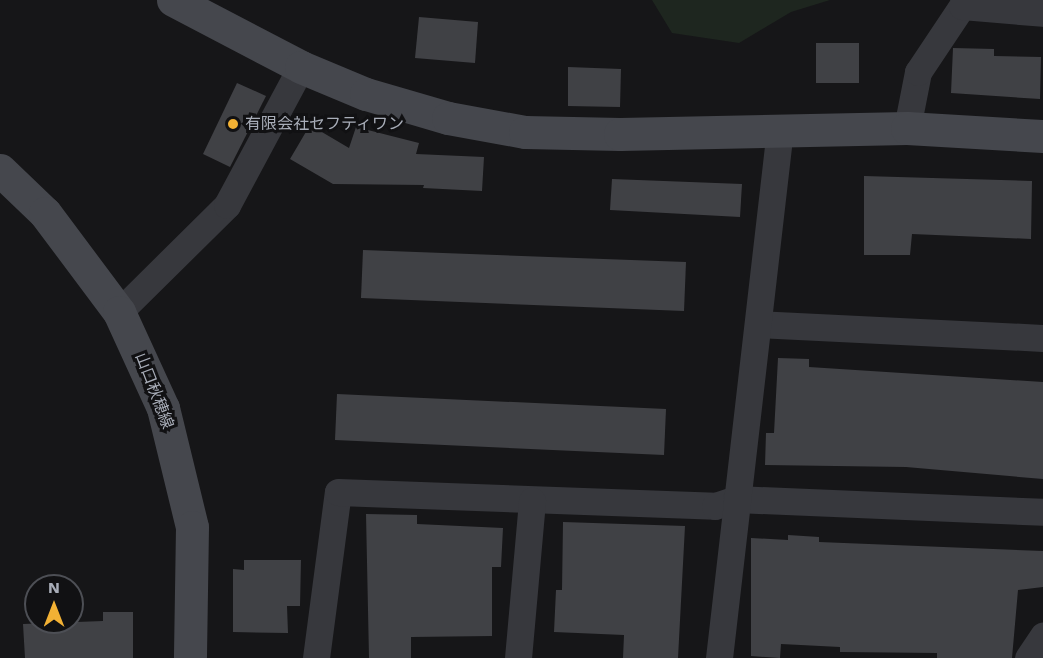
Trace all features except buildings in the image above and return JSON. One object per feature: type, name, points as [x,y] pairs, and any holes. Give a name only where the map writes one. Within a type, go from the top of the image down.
[{"type":"street","points":[[173,0],[301,67],[366,94],[448,118],[525,132],[620,134],[907,128],[1043,136]]},
{"type":"street","points":[[907,128],[918,72],[965,3],[1043,13]]},
{"type":"street","points":[[119,312],[227,205],[301,67]]},
{"type":"street","points":[[719,658],[780,129]]},
{"type":"street","name":"山口秋穂線","points":[[0,170],[45,213],[119,312],[152,380],[181,468],[192,526],[190,658]]},
{"type":"street","points":[[758,324],[1043,338]]},
{"type":"street","points":[[316,658],[338,492],[715,506],[736,499],[1043,512]]},
{"type":"street","points":[[518,658],[532,501]]},
{"type":"street","points":[[1028,658],[1043,636]]},
{"type":"shaded area","points":[[652,0],[830,0],[791,12],[739,43],[672,33]]},
{"type":"place","name":"有限会社セフティワン","points":[[233,124]]}]
